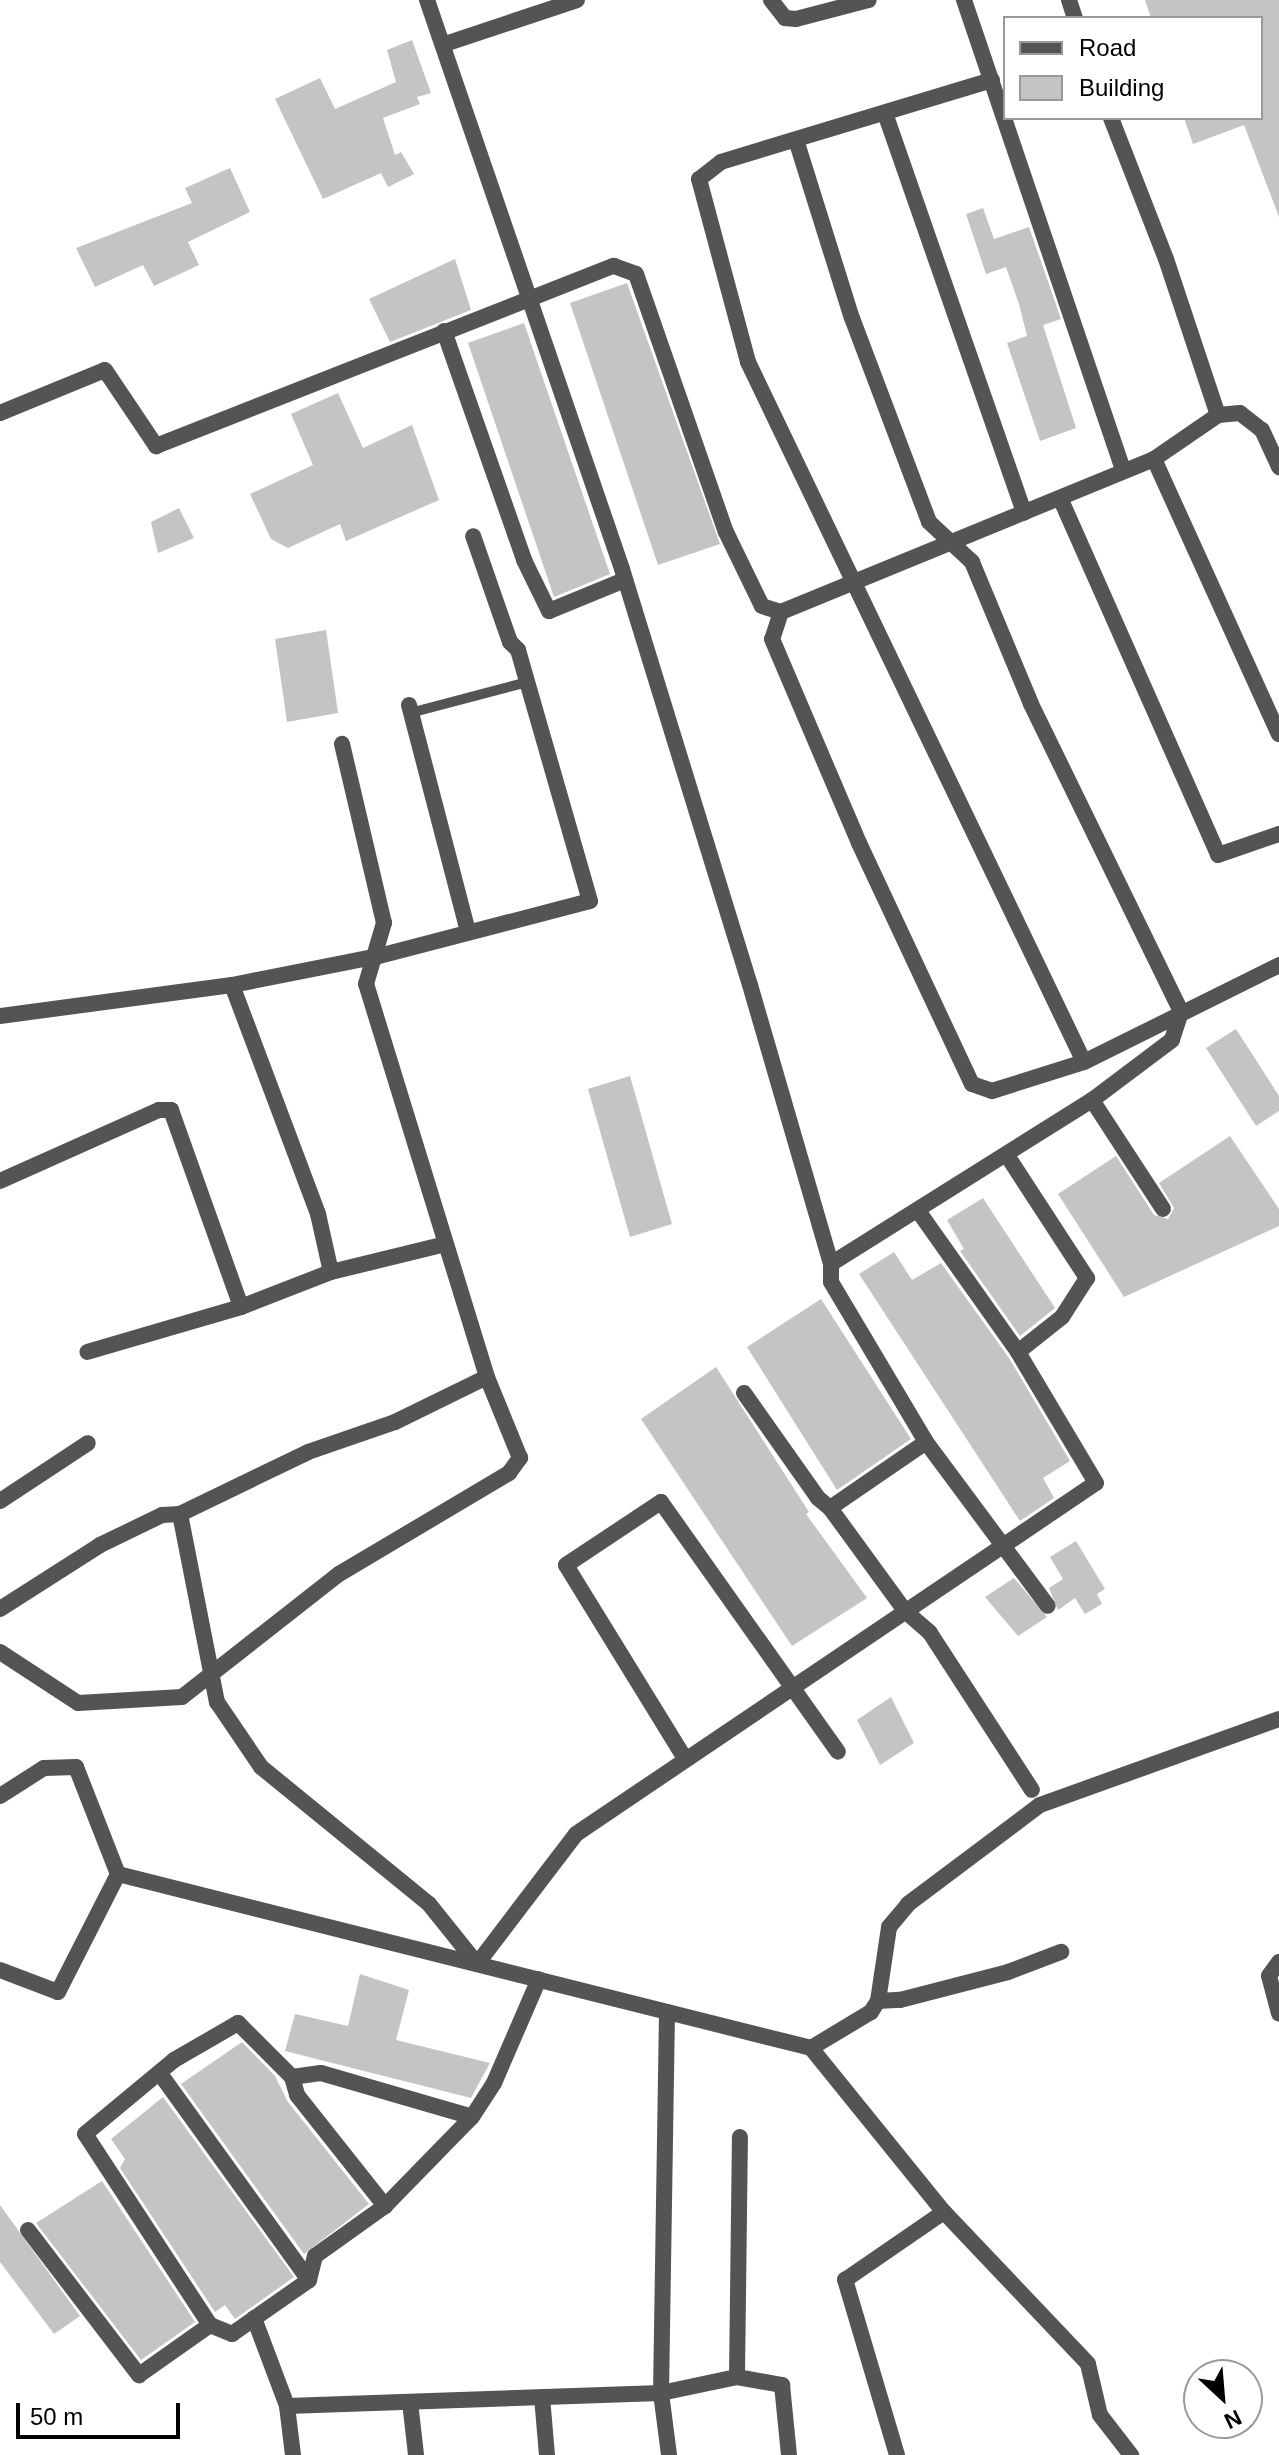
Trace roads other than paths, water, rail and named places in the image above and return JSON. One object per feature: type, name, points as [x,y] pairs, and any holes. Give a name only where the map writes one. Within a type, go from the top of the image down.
[{"type":"street","points":[[427,0],[445,44],[622,581],[750,985],[831,1264],[831,1282],[926,1442],[1006,1543],[1048,1606]]},
{"type":"street","points":[[445,44],[577,0]]},
{"type":"street","points":[[771,0],[785,18],[796,19],[869,0]]},
{"type":"street","points":[[964,0],[1003,113]]},
{"type":"street","points":[[992,80],[797,143],[721,162],[699,179],[748,362],[1084,1062]]},
{"type":"street","points":[[886,116],[1024,513]]},
{"type":"street","points":[[1005,120],[1123,469]]},
{"type":"street","points":[[1112,120],[1166,259],[1218,415]]},
{"type":"street","points":[[797,143],[852,318],[929,522],[953,541],[972,562],[1031,704],[1181,1012],[1172,1040],[1092,1100],[1020,1143],[1008,1157],[831,1264]]},
{"type":"street","points":[[0,413],[105,370],[156,446],[614,266],[636,274],[726,532],[762,606],[781,612],[1061,500],[1123,469],[1154,459],[1218,415],[1240,413],[1262,430],[1279,467]]},
{"type":"street","points":[[444,331],[524,560],[549,611],[622,581]]},
{"type":"street","points":[[1154,459],[1279,734]]},
{"type":"street","points":[[1061,500],[1218,855],[1279,834]]},
{"type":"street","points":[[0,1016],[232,985],[379,956],[590,901],[527,682],[473,536]]},
{"type":"street","points":[[781,612],[772,639],[859,843],[972,1084],[992,1091],[1084,1062],[1279,965]]},
{"type":"street","points":[[410,709],[468,931]]},
{"type":"street","points":[[0,1652],[78,1703],[182,1697],[210,1671],[339,1574],[509,1473],[520,1458],[487,1377],[366,984],[379,956],[384,923],[342,744]]},
{"type":"street","points":[[232,985],[318,1214],[331,1272]]},
{"type":"street","points":[[1092,1100],[1163,1209]]},
{"type":"street","points":[[0,1181],[159,1110],[171,1110],[241,1307]]},
{"type":"street","points":[[1008,1157],[1087,1278],[1062,1317],[1018,1352]]},
{"type":"street","points":[[477,1964],[576,1834],[789,1686],[1096,1483],[1018,1352],[919,1212]]},
{"type":"street","points":[[87,1352],[241,1307],[331,1272],[446,1244]]},
{"type":"street","points":[[0,1609],[100,1545],[162,1515],[180,1514],[308,1452],[395,1422],[487,1377]]},
{"type":"street","points":[[744,1393],[818,1498],[830,1508],[905,1611],[930,1633],[1032,1790]]},
{"type":"street","points":[[830,1508],[926,1442]]},
{"type":"street","points":[[0,1501],[88,1443]]},
{"type":"street","points":[[684,1757],[566,1565],[661,1502],[838,1752]]},
{"type":"street","points":[[180,1514],[217,1702],[261,1767],[429,1904],[477,1964]]},
{"type":"street","points":[[811,2048],[871,2012],[878,2001],[889,1927],[908,1904],[1040,1805],[1279,1719]]},
{"type":"street","points":[[0,1796],[44,1768],[76,1767],[118,1874],[58,1992],[0,1970]]},
{"type":"street","points":[[118,1874],[811,2048],[944,2212],[1088,2364],[1100,2415],[1131,2455]]},
{"type":"street","points":[[878,2001],[900,2000],[1008,1972],[1061,1952]]},
{"type":"street","points":[[1279,1962],[1269,1976],[1279,2014]]},
{"type":"street","points":[[385,2206],[297,2095],[292,2077],[238,2023],[174,2060],[161,2075],[85,2134],[210,2325],[232,2334],[309,2280],[315,2256],[385,2206],[472,2117],[494,2083],[539,1979]]},
{"type":"street","points":[[667,2012],[661,2393],[669,2455]]},
{"type":"street","points":[[292,2077],[321,2073],[472,2117]]},
{"type":"street","points":[[161,2075],[309,2280]]},
{"type":"street","points":[[737,2377],[740,2137]]},
{"type":"street","points":[[897,2455],[845,2280],[944,2212]]},
{"type":"street","points":[[28,2230],[139,2375],[210,2325]]},
{"type":"street","points":[[254,2318],[287,2406],[293,2455]]},
{"type":"street","points":[[287,2406],[661,2393],[737,2377],[782,2385],[789,2455]]},
{"type":"street","points":[[542,2397],[547,2455]]},
{"type":"street","points":[[410,2402],[416,2455]]},
{"type":"lane","points":[[410,709],[527,682]]}]
